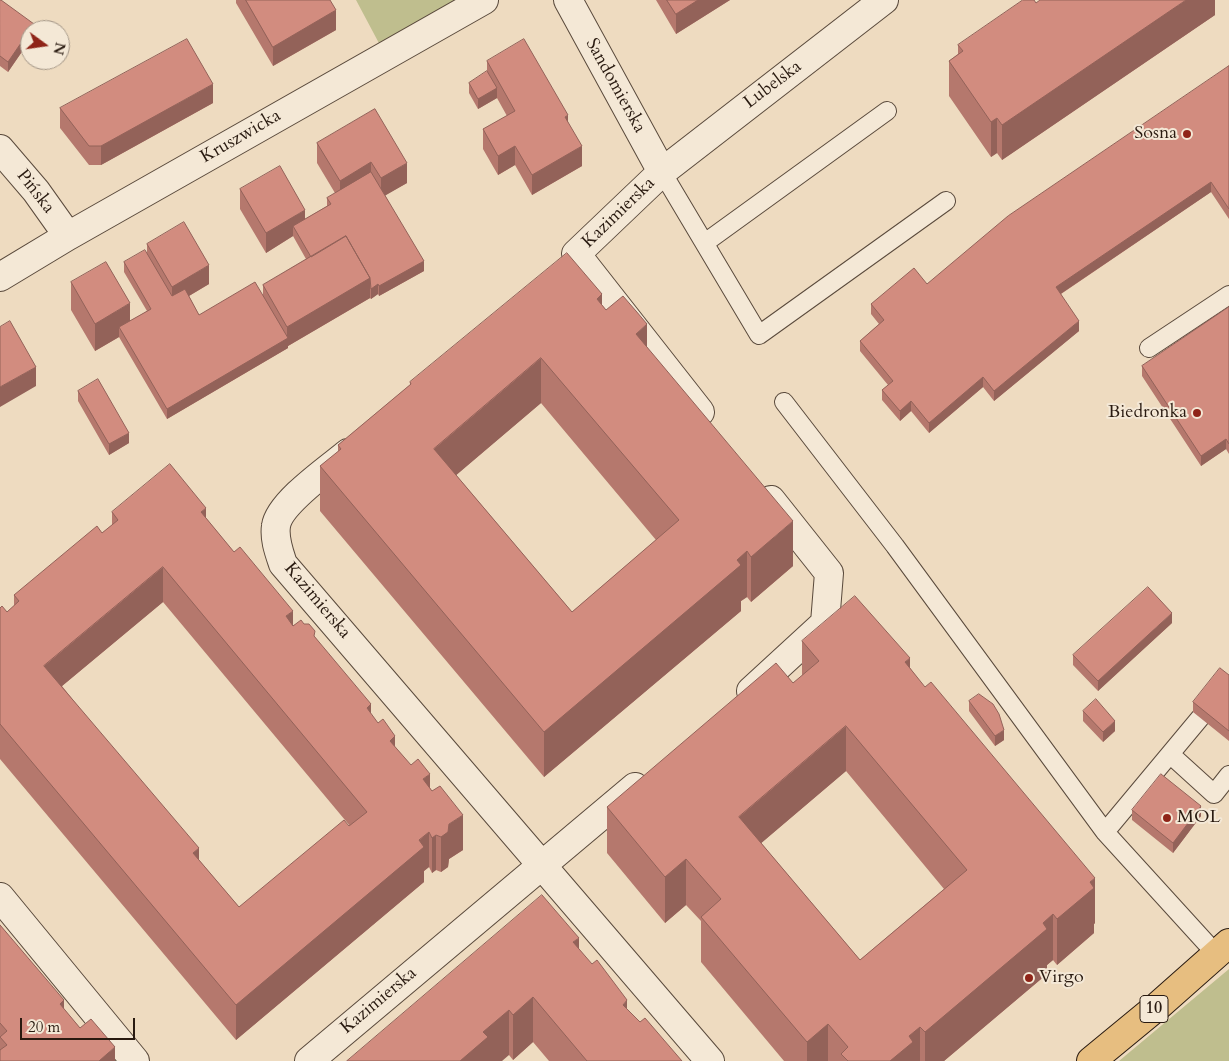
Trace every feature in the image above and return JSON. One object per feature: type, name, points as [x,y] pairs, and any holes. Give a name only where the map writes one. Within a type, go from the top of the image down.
[{"type":"main road","name":"10","points":[[1091,1061],[1225,948]]},
{"type":"street","name":"Kruszwicka","points":[[0,277],[68,236],[484,0]]},
{"type":"street","name":"Sandomierska","points":[[568,0],[662,172]]},
{"type":"street","name":"Lubelska","points":[[662,172],[884,0]]},
{"type":"street","name":"Pińska","points":[[0,150],[36,191],[68,236]]},
{"type":"street","name":"Kazimierska","points":[[554,273],[662,172]]},
{"type":"street","name":"Kazimierska","points":[[576,254],[713,428]]},
{"type":"street","name":"Kazimierska","points":[[368,436],[285,507],[276,525],[277,546],[283,564],[542,863],[710,1061]]},
{"type":"street","points":[[733,706],[772,674],[826,623],[829,573],[755,481]]},
{"type":"street","name":"Kazimierska","points":[[309,1061],[542,863],[657,769]]},
{"type":"street","points":[[0,897],[56,980],[135,1061]]},
{"type":"lane","points":[[706,242],[887,111]]},
{"type":"lane","points":[[662,172],[706,242],[759,335],[946,200]]},
{"type":"lane","points":[[1149,348],[1229,295]]},
{"type":"lane","points":[[784,402],[894,546],[1105,832],[1225,948]]},
{"type":"lane","points":[[1105,832],[1200,718]]},
{"type":"lane","points":[[1170,754],[1214,794],[1229,775]]},
{"type":"shaded area","points":[[356,0],[465,0],[381,47]]},
{"type":"shaded area","points":[[1229,969],[1229,1061],[1119,1061]]},
{"type":"building","points":[[1,0],[28,20],[20,20],[20,44],[8,62],[0,56]]},
{"type":"building","points":[[246,0],[330,0],[336,10],[273,47]]},
{"type":"building","points":[[667,0],[698,0],[676,14]]},
{"type":"building","points":[[1023,0],[1034,0],[1036,3],[1040,0],[1186,0],[1002,125],[997,118],[991,122],[949,61],[963,51],[958,45]]},
{"type":"building","points":[[187,39],[213,84],[101,146],[89,146],[60,108]]},
{"type":"building","points":[[524,39],[568,115],[565,117],[582,146],[532,175],[515,146],[498,156],[483,129],[515,111],[487,61]]},
{"type":"building","points":[[1229,66],[1229,209],[1211,182],[1056,287],[1079,321],[994,391],[983,377],[929,423],[911,401],[900,411],[882,390],[893,381],[860,341],[884,320],[871,304],[914,268],[927,284],[1008,216]]},
{"type":"building","points":[[487,71],[497,88],[478,99],[469,83]]},
{"type":"building","points":[[375,109],[407,163],[381,178],[371,162],[340,181],[317,143]]},
{"type":"building","points":[[280,166],[305,210],[266,233],[240,189]]},
{"type":"building","points":[[371,172],[424,261],[371,289],[370,278],[346,236],[311,257],[293,226],[331,204],[327,198]]},
{"type":"building","points":[[184,222],[209,265],[172,287],[147,244]]},
{"type":"building","points":[[346,236],[370,278],[287,327],[263,285]]},
{"type":"building","points":[[145,250],[172,296],[185,289],[199,315],[255,282],[288,338],[167,409],[119,327],[151,309],[124,262]]},
{"type":"building","points":[[567,253],[602,294],[597,299],[606,310],[623,296],[647,324],[636,334],[793,521],[751,557],[747,551],[737,560],[741,565],[544,732],[320,466],[341,449],[338,445],[411,384],[410,382]],"holes":[[[541,358],[679,520],[572,612],[434,449]]]},
{"type":"building","points":[[106,262],[130,303],[95,324],[71,282]]},
{"type":"building","name":"Biedronka","points":[[1229,307],[1229,444],[1226,439],[1201,456],[1142,366]]},
{"type":"building","points":[[10,321],[36,367],[0,387],[0,327]]},
{"type":"building","points":[[98,379],[129,433],[109,444],[78,391]]},
{"type":"building","points":[[170,464],[206,508],[201,512],[234,552],[240,547],[293,611],[286,616],[293,626],[301,620],[304,624],[309,624],[315,631],[314,636],[371,704],[367,708],[378,723],[383,719],[395,736],[390,741],[411,765],[418,759],[430,774],[423,779],[432,791],[440,786],[463,815],[449,824],[448,832],[441,837],[436,835],[432,838],[429,832],[419,840],[424,847],[236,1005],[0,724],[0,608],[2,606],[7,612],[19,601],[14,595],[97,526],[102,533],[118,520],[112,512]],"holes":[[[163,567],[367,812],[349,826],[344,820],[239,907],[193,853],[199,848],[44,666]]]},
{"type":"building","points":[[1148,587],[1172,613],[1098,681],[1073,655]]},
{"type":"building","points":[[855,596],[910,658],[905,662],[925,687],[931,682],[1095,878],[1090,882],[1094,888],[1057,919],[1053,914],[1043,923],[1047,929],[925,1032],[920,1027],[909,1036],[913,1042],[890,1061],[848,1061],[841,1054],[848,1047],[828,1024],[807,1042],[701,917],[721,899],[686,859],[665,877],[607,807],[776,663],[793,683],[819,661],[802,641]],"holes":[[[846,726],[967,870],[860,960],[739,817]]]},
{"type":"building","points":[[1220,668],[1229,675],[1229,731],[1193,702]]},
{"type":"building","points":[[979,694],[993,704],[999,714],[1004,730],[995,736],[969,701]]},
{"type":"building","points":[[1096,699],[1115,721],[1103,732],[1083,711]]},
{"type":"building","name":"MOL","points":[[1161,774],[1201,806],[1173,843],[1132,810]]},
{"type":"building","points":[[542,895],[579,938],[573,942],[592,964],[597,960],[627,1000],[623,1005],[640,1022],[645,1018],[682,1061],[587,1061],[533,997],[513,1015],[509,1010],[483,1032],[488,1037],[460,1061],[347,1061]]},
{"type":"building","points":[[0,925],[64,1000],[60,1004],[80,1028],[91,1019],[115,1047],[99,1061],[0,1061],[0,1050],[7,1045],[0,1037],[7,1031],[0,1023]]},
{"type":"place","name":"Sosna","points":[[1187,134]]},
{"type":"place","name":"Biedronka","points":[[1197,413]]},
{"type":"place","name":"MOL","points":[[1167,818]]},
{"type":"place","name":"Virgo","points":[[1029,978]]}]
